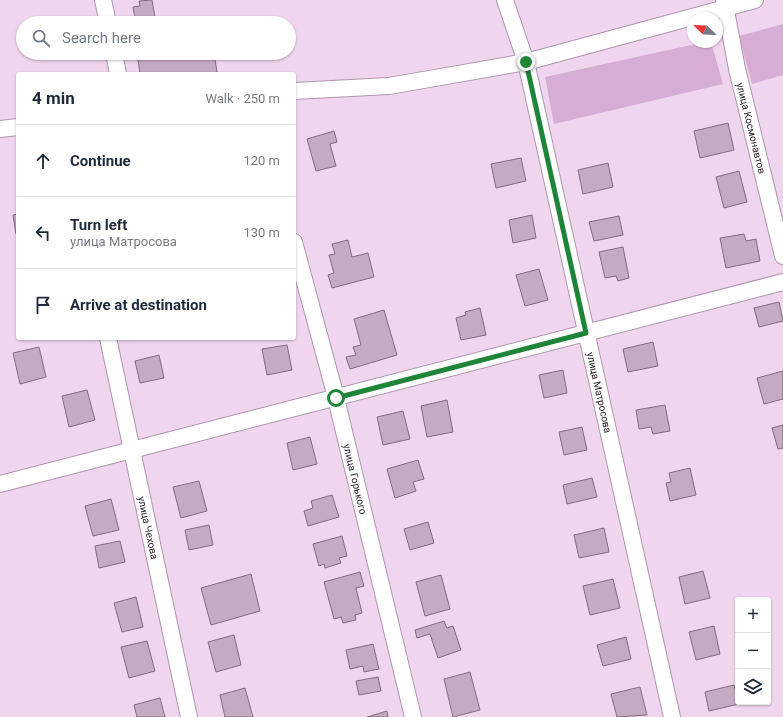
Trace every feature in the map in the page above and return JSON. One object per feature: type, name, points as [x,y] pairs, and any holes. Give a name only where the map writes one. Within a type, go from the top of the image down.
[{"type":"street","points":[[103,0],[106,16]]},
{"type":"street","name":"улица Матросова","points":[[506,0],[526,62],[672,717]]},
{"type":"street","points":[[296,91],[389,86],[526,62],[725,4],[755,0]]},
{"type":"street","name":"улица Космонавтов","points":[[725,4],[737,69],[783,256]]},
{"type":"street","points":[[115,60],[118,72]]},
{"type":"street","points":[[0,130],[16,127]]},
{"type":"street","name":"улица Горького","points":[[296,249],[336,398],[413,717]]},
{"type":"street","points":[[0,484],[783,282]]},
{"type":"street","name":"улица Чехова","points":[[108,340],[189,717]]},
{"type":"shaded area","points":[[783,24],[783,75],[752,84],[739,36]]},
{"type":"shaded area","points":[[687,46],[687,48],[713,48],[723,84],[554,124],[545,77]]},
{"type":"building","points":[[152,0],[155,16],[135,16],[133,7],[140,6],[139,1]]},
{"type":"building","points":[[138,60],[215,60],[217,72],[140,72]]},
{"type":"building","points":[[728,123],[734,150],[700,158],[694,131]]},
{"type":"building","points":[[334,131],[337,142],[330,144],[336,166],[316,171],[307,139]]},
{"type":"building","points":[[521,158],[526,181],[496,188],[491,164]]},
{"type":"building","points":[[608,163],[613,187],[583,194],[578,170]]},
{"type":"building","points":[[739,171],[747,202],[724,208],[716,177]]},
{"type":"building","points":[[16,214],[16,234],[13,215]]},
{"type":"building","points":[[532,215],[536,238],[513,243],[509,220]]},
{"type":"building","points":[[619,216],[623,235],[594,241],[589,222]]},
{"type":"building","points":[[744,234],[746,241],[756,239],[760,261],[726,268],[720,238]]},
{"type":"building","points":[[348,240],[352,257],[368,253],[374,277],[332,288],[328,275],[334,273],[329,255],[335,254],[332,244]]},
{"type":"building","points":[[623,247],[629,278],[618,281],[616,276],[605,278],[599,252]]},
{"type":"building","points":[[539,269],[548,300],[525,306],[516,275]]},
{"type":"building","points":[[779,302],[783,321],[759,327],[754,308]]},
{"type":"building","points":[[480,308],[486,335],[461,340],[456,318],[466,315],[465,312]]},
{"type":"building","points":[[384,310],[397,355],[350,369],[346,357],[356,355],[353,347],[361,345],[354,319]]},
{"type":"building","points":[[653,342],[658,366],[628,372],[623,349]]},
{"type":"building","points":[[287,345],[292,370],[267,375],[262,349]]},
{"type":"building","points":[[39,347],[46,377],[20,384],[13,353]]},
{"type":"building","points":[[159,355],[164,378],[140,383],[135,361]]},
{"type":"building","points":[[563,370],[567,393],[544,398],[539,375]]},
{"type":"building","points":[[783,371],[783,399],[764,404],[757,378]]},
{"type":"building","points":[[87,390],[95,420],[69,427],[62,396]]},
{"type":"building","points":[[447,400],[453,432],[427,437],[421,406]]},
{"type":"building","points":[[665,405],[670,431],[653,434],[651,427],[639,429],[636,410]]},
{"type":"building","points":[[403,411],[410,439],[383,445],[377,417]]},
{"type":"building","points":[[783,425],[783,448],[778,449],[772,428]]},
{"type":"building","points":[[582,427],[587,450],[564,455],[559,432]]},
{"type":"building","points":[[310,437],[317,464],[293,470],[287,443]]},
{"type":"building","points":[[418,460],[424,479],[413,482],[416,491],[395,498],[387,469]]},
{"type":"building","points":[[690,468],[696,495],[670,501],[666,483],[671,482],[669,473]]},
{"type":"building","points":[[592,478],[597,497],[567,504],[563,485]]},
{"type":"building","points":[[199,481],[207,511],[181,518],[173,487]]},
{"type":"building","points":[[332,495],[339,517],[308,526],[304,511],[313,508],[311,501]]},
{"type":"building","points":[[111,499],[119,530],[93,536],[85,506]]},
{"type":"building","points":[[428,522],[434,543],[410,550],[404,529]]},
{"type":"building","points":[[209,525],[213,545],[189,550],[185,530]]},
{"type":"building","points":[[604,528],[609,552],[579,558],[574,535]]},
{"type":"building","points":[[342,536],[347,556],[339,558],[341,563],[325,568],[324,564],[319,566],[313,544]]},
{"type":"building","points":[[120,541],[125,562],[99,568],[95,546]]},
{"type":"building","points":[[703,571],[710,598],[685,604],[679,577]]},
{"type":"building","points":[[360,572],[364,586],[356,588],[362,613],[355,615],[356,620],[343,623],[341,617],[334,619],[324,582]]},
{"type":"building","points":[[251,574],[260,611],[211,625],[201,588]]},
{"type":"building","points":[[441,575],[450,609],[425,616],[416,582]]},
{"type":"building","points":[[613,579],[620,608],[590,615],[583,586]]},
{"type":"building","points":[[136,597],[143,627],[122,632],[114,603]]},
{"type":"building","points":[[444,621],[447,628],[453,626],[461,650],[438,658],[430,634],[417,638],[415,630]]},
{"type":"building","points":[[714,626],[720,654],[696,660],[689,632]]},
{"type":"building","points":[[234,635],[241,665],[216,672],[208,642]]},
{"type":"building","points":[[626,637],[631,659],[603,666],[597,645]]},
{"type":"building","points":[[147,641],[155,671],[129,678],[121,647]]},
{"type":"building","points":[[373,644],[379,669],[364,672],[363,666],[350,669],[346,650]]},
{"type":"building","points":[[470,672],[480,710],[453,717],[444,679]]},
{"type":"building","points":[[378,677],[381,691],[359,695],[356,681]]},
{"type":"building","points":[[734,685],[735,705],[709,711],[705,692]]},
{"type":"building","points":[[640,687],[647,715],[617,717],[611,694]]},
{"type":"building","points":[[245,688],[253,717],[225,717],[220,695]]},
{"type":"building","points":[[160,698],[165,717],[137,717],[134,705]]},
{"type":"building","points":[[387,711],[388,717],[367,717]]},
{"type":"route","points":[[336,398],[586,333],[526,62]]}]
